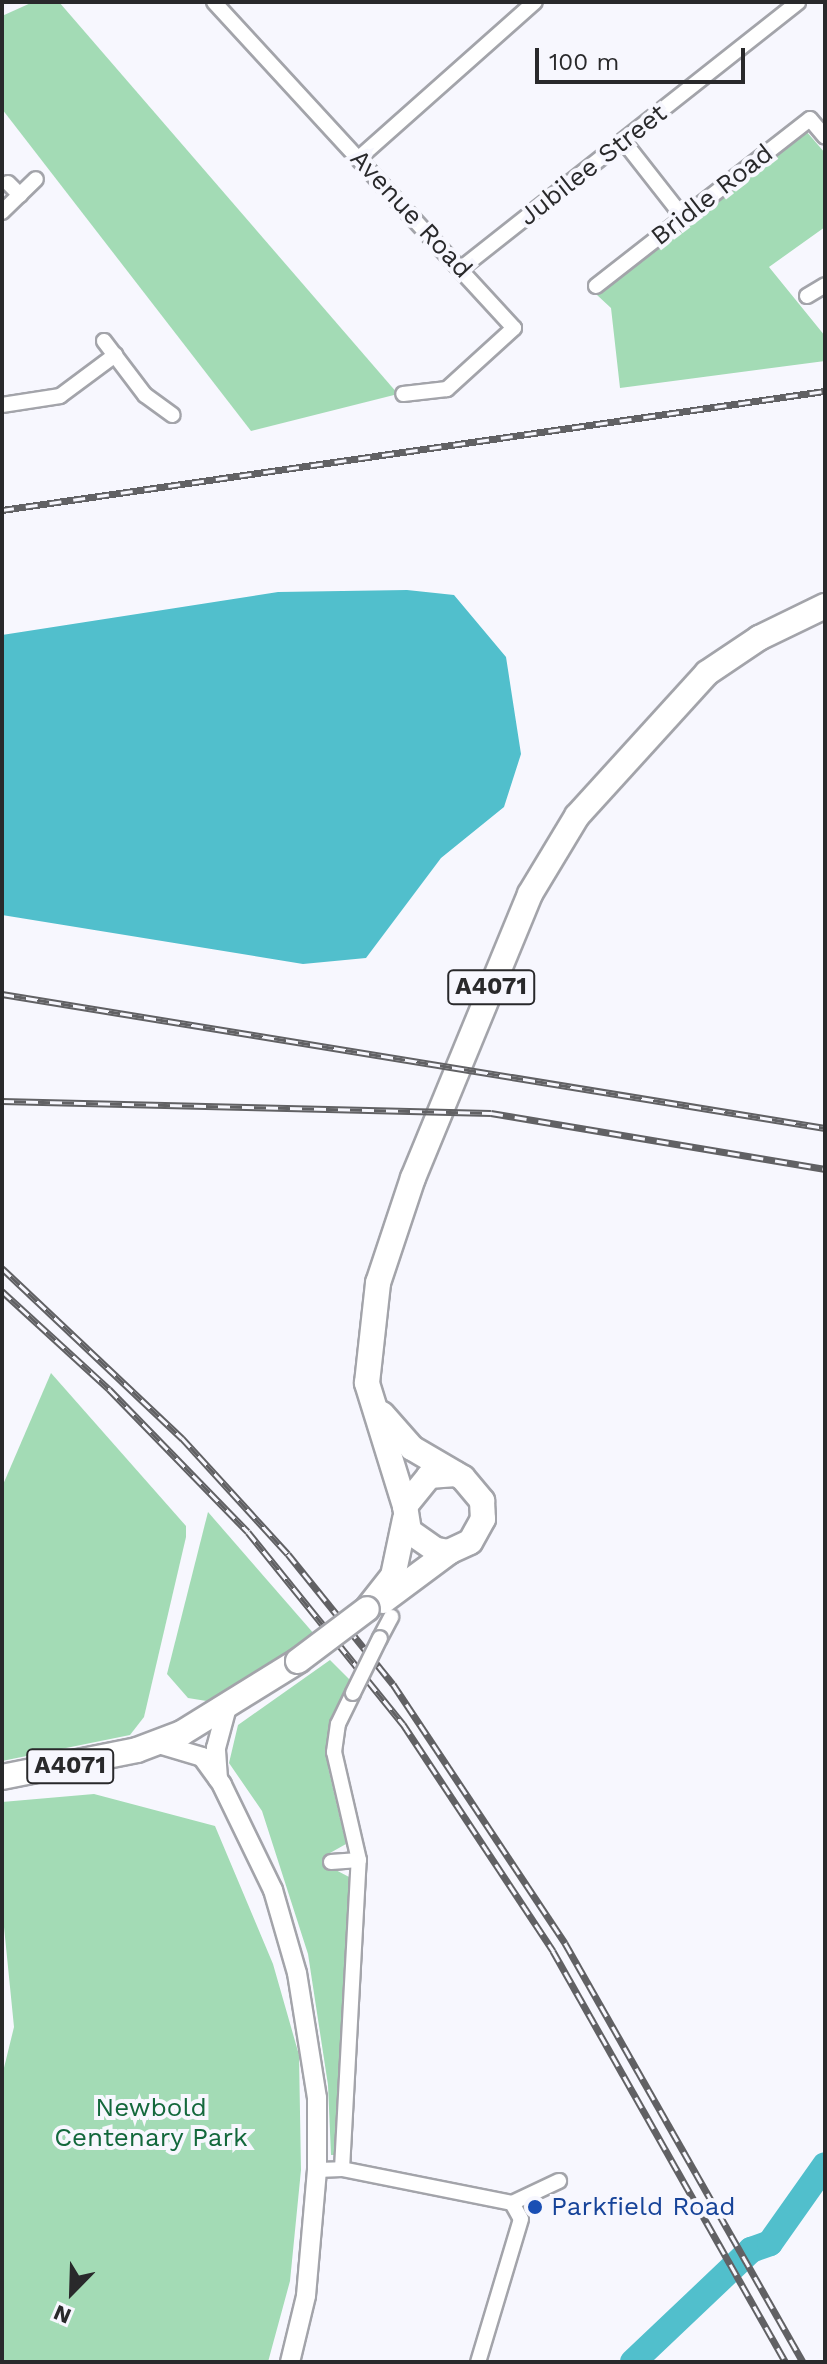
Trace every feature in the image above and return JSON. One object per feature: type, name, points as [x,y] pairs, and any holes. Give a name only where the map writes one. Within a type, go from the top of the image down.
[{"type":"highway","name":"A4071","points":[[449,1552],[424,1546],[405,1512],[370,1395],[368,1357],[383,1268],[413,1178],[530,894],[577,816],[707,673],[759,638],[825,606]]},
{"type":"highway","name":"A4071","points":[[2,1777],[155,1743],[226,1710],[377,1608],[449,1552],[470,1542],[483,1519],[479,1493],[456,1474],[412,1448],[370,1395]]},
{"type":"highway","points":[[405,1512],[429,1476],[456,1474]]},
{"type":"highway","name":"A4071","points":[[377,1608],[400,1559],[405,1512]]},
{"type":"street","name":"Avenue Road","points":[[215,2],[463,267],[514,328],[447,389],[403,394]]},
{"type":"street","points":[[359,158],[535,2]]},
{"type":"street","name":"Jubilee Street","points":[[463,267],[625,143],[798,2]]},
{"type":"street","name":"Bridle Road","points":[[596,286],[810,119],[825,137]]},
{"type":"street","points":[[625,143],[683,217]]},
{"type":"street","points":[[2,212],[36,179]]},
{"type":"street","points":[[8,183],[20,195]]},
{"type":"street","points":[[807,296],[825,285]]},
{"type":"street","points":[[104,341],[145,395],[173,415]]},
{"type":"street","points":[[2,405],[60,396],[115,355]]},
{"type":"street","points":[[342,2169],[359,1860],[334,1752],[338,1724],[380,1638],[377,1608]]},
{"type":"street","points":[[218,1779],[216,1748],[226,1710]]},
{"type":"street","points":[[155,1743],[202,1757],[218,1779],[273,1890],[297,1973],[317,2098],[317,2170],[306,2296],[290,2362]]},
{"type":"street","points":[[331,1862],[359,1860]]},
{"type":"street","points":[[317,2170],[342,2169],[512,2203],[559,2181]]},
{"type":"street","points":[[478,2362],[521,2219],[512,2203]]},
{"type":"green space","points":[[33,2],[59,2],[398,394],[251,431],[2,109],[2,16]]},
{"type":"green space","points":[[806,131],[825,153],[825,227],[769,267],[825,336],[825,361],[620,388],[611,308],[597,295]]},
{"type":"green space","points":[[51,1373],[186,1526],[186,1537],[144,1717],[130,1735],[2,1761],[2,1487]]},
{"type":"green space","points":[[208,1512],[315,1635],[219,1703],[188,1698],[167,1674]]},
{"type":"green space","points":[[330,1660],[350,1680],[331,1726],[328,1767],[346,1844],[330,1853],[330,1867],[351,1878],[337,2155],[331,2155],[328,2085],[308,1954],[262,1811],[229,1763],[238,1725]]},
{"type":"green space","name":"Newbold Centenary Park","points":[[94,1794],[215,1826],[273,1964],[299,2055],[301,2170],[290,2281],[268,2362],[2,2362],[2,2076],[14,2027],[2,1907],[2,1802]]},
{"type":"water","points":[[407,590],[454,595],[506,657],[521,754],[504,807],[441,858],[366,958],[303,964],[2,915],[2,635],[278,592]]},
{"type":"waterway","points":[[633,2362],[751,2250],[770,2243],[825,2165]]},
{"type":"railway","points":[[2,510],[825,391]]},
{"type":"railway","points":[[2,994],[825,1128]]},
{"type":"railway","points":[[2,1101],[491,1113],[825,1169]]},
{"type":"railway","points":[[2,1268],[182,1438],[288,1554],[393,1684],[565,1943],[803,2362]]},
{"type":"railway","points":[[2,1291],[109,1389],[248,1532],[403,1724],[553,1951],[786,2362]]},
{"type":"place","name":"Parkfield Road","points":[[535,2207]]}]
